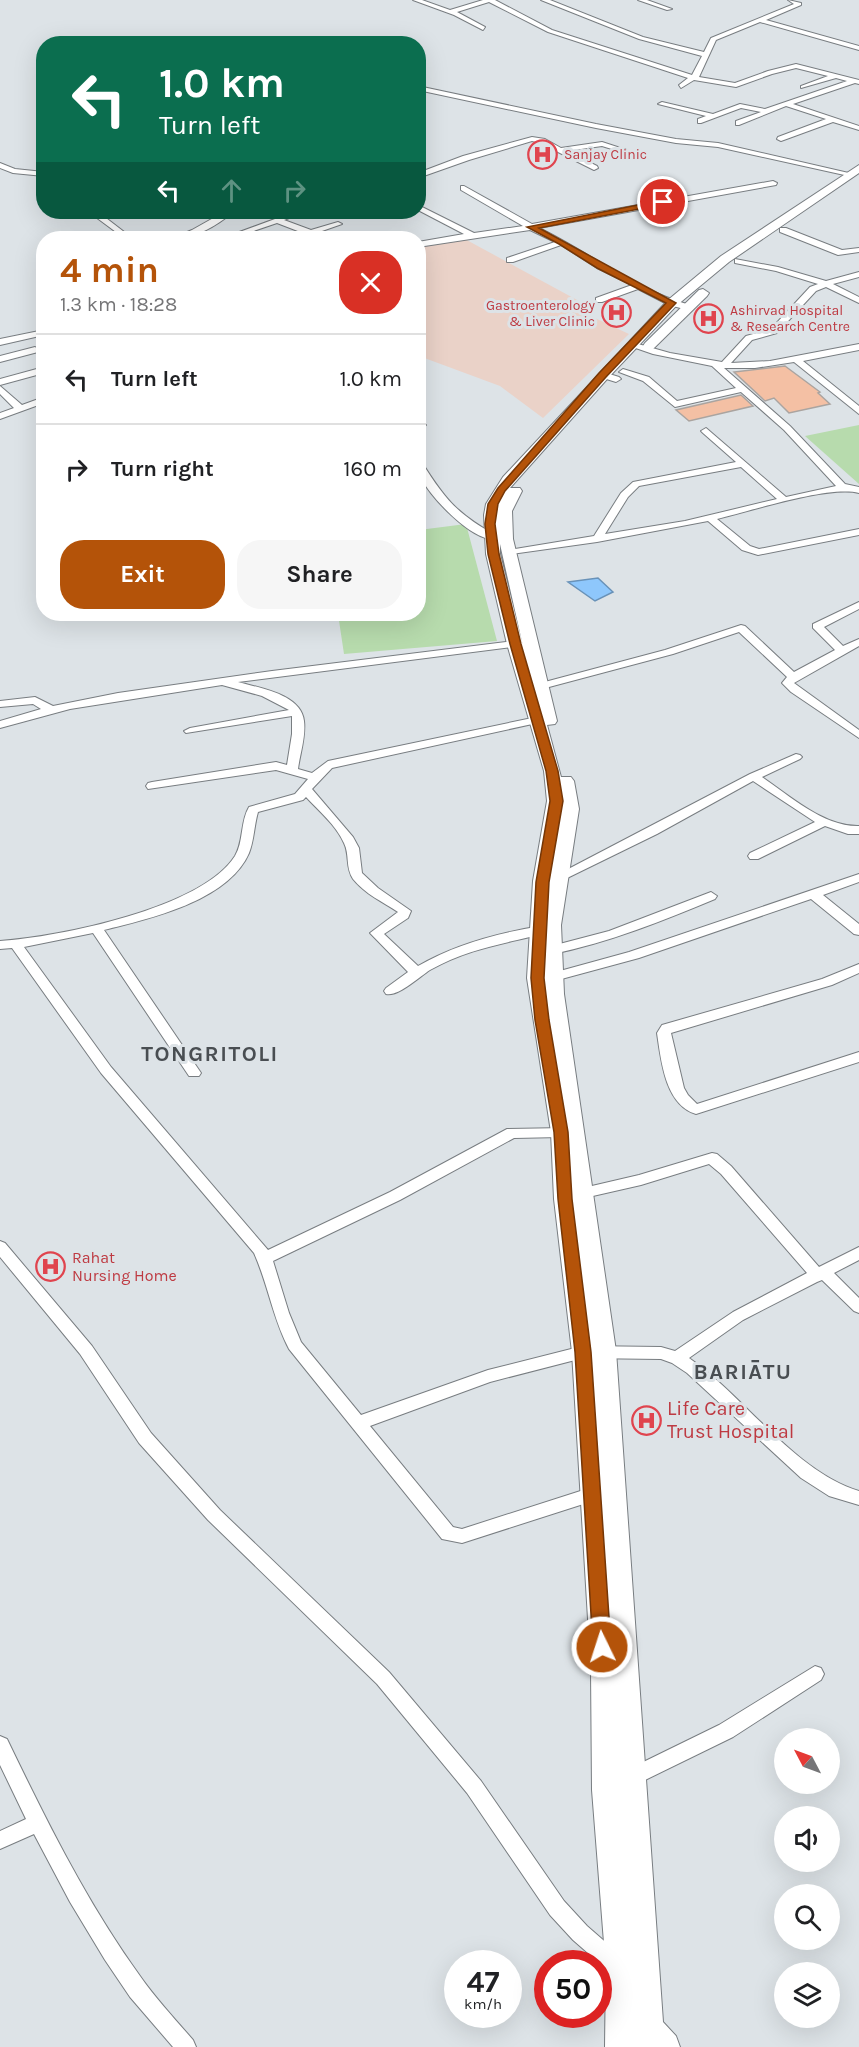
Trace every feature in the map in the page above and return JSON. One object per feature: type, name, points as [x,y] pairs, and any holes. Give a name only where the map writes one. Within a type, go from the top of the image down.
[{"type":"main road","points":[[680,305],[783,230],[856,173]]},
{"type":"main road","points":[[654,2041],[605,1351],[554,977],[552,925],[570,809],[535,688],[509,553],[505,511],[511,497],[547,450],[638,348],[725,259],[856,173]]},
{"type":"main road","points":[[614,375],[501,490],[493,504],[491,537],[515,644],[535,688],[537,720],[552,771],[556,801],[542,882],[539,998],[561,1132],[565,1199],[583,1352],[604,1669],[606,1790],[621,1968],[620,2047]]},
{"type":"main road","points":[[620,2015],[654,2041]]},
{"type":"street","points":[[419,0],[483,28]]},
{"type":"street","points":[[450,12],[490,0],[550,31],[694,78],[732,86],[792,66],[857,82]]},
{"type":"street","points":[[544,0],[641,38],[704,54]]},
{"type":"street","points":[[554,4],[565,0]]},
{"type":"street","points":[[641,0],[669,9]]},
{"type":"street","points":[[681,86],[694,78],[704,54],[717,36],[799,4],[791,0]]},
{"type":"street","points":[[759,20],[855,45]]},
{"type":"street","points":[[803,87],[836,75]]},
{"type":"street","points":[[701,122],[740,106],[765,111],[857,82]]},
{"type":"street","points":[[426,90],[596,126],[676,141],[718,145],[856,173]]},
{"type":"street","points":[[662,104],[714,116]]},
{"type":"street","points":[[787,104],[859,128]]},
{"type":"street","points":[[739,123],[765,114],[765,111]]},
{"type":"street","points":[[781,139],[833,119]]},
{"type":"street","points":[[426,173],[466,158],[530,140],[542,141],[594,168]]},
{"type":"street","points":[[560,150],[598,144],[644,157]]},
{"type":"street","points":[[0,165],[13,171],[36,173]]},
{"type":"street","points":[[426,244],[531,227],[772,183]]},
{"type":"street","points":[[464,188],[531,227],[562,242],[600,266],[680,305]]},
{"type":"street","points":[[426,211],[472,235]]},
{"type":"street","points":[[103,219],[119,231]]},
{"type":"street","points":[[197,231],[217,219]]},
{"type":"street","points":[[246,231],[279,219]]},
{"type":"street","points":[[276,220],[306,231]]},
{"type":"street","points":[[317,231],[338,224]]},
{"type":"street","points":[[783,230],[841,253],[859,250]]},
{"type":"street","points":[[510,260],[562,242]]},
{"type":"street","points":[[738,261],[778,269],[826,284],[859,300]]},
{"type":"street","points":[[718,364],[749,338],[774,331],[813,289],[859,274]]},
{"type":"street","points":[[599,300],[638,286]]},
{"type":"street","points":[[0,342],[36,334]]},
{"type":"street","points":[[638,348],[718,364],[747,365],[859,347]]},
{"type":"street","points":[[0,359],[35,350]]},
{"type":"street","points":[[795,359],[859,411]]},
{"type":"street","points":[[718,364],[742,389],[787,428],[843,488]]},
{"type":"street","points":[[0,382],[36,372]]},
{"type":"street","points":[[614,375],[646,379],[675,404],[742,389]]},
{"type":"street","points":[[0,389],[20,408]]},
{"type":"street","points":[[0,416],[36,403]]},
{"type":"street","points":[[706,431],[783,500]]},
{"type":"street","points":[[597,539],[624,495],[636,484],[743,464]]},
{"type":"street","points":[[426,475],[451,511],[466,524],[491,537]]},
{"type":"street","points":[[509,553],[710,518],[843,488],[859,490]]},
{"type":"street","points":[[710,518],[746,548],[758,552],[859,532]]},
{"type":"street","points":[[842,651],[817,626],[859,605]]},
{"type":"street","points":[[535,688],[669,652],[741,628],[793,677]]},
{"type":"street","points":[[859,642],[793,677],[788,683],[859,735]]},
{"type":"street","points":[[0,725],[50,709],[222,681],[350,662],[515,644]]},
{"type":"street","points":[[222,681],[281,699],[297,711],[298,721],[292,769]]},
{"type":"street","points":[[0,704],[34,700],[42,702],[50,709]]},
{"type":"street","points":[[190,731],[297,711]]},
{"type":"street","points":[[0,945],[16,944],[129,920],[185,900],[213,885],[242,855],[252,812],[294,800],[306,790],[323,768],[334,762],[449,741],[537,720]]},
{"type":"street","points":[[559,877],[653,831],[754,776],[796,757]]},
{"type":"street","points":[[152,786],[276,766],[315,777]]},
{"type":"street","points":[[754,776],[824,822],[844,831],[859,830]]},
{"type":"street","points":[[306,790],[349,840],[354,851],[354,866],[357,874],[375,894],[405,911],[403,915],[376,933],[415,971]]},
{"type":"street","points":[[754,856],[824,822]]},
{"type":"street","points":[[554,977],[634,955],[859,878]]},
{"type":"street","points":[[814,895],[859,931]]},
{"type":"street","points":[[553,951],[628,930],[711,896]]},
{"type":"street","points":[[96,928],[194,1073]]},
{"type":"street","points":[[390,991],[415,971],[495,939],[541,930]]},
{"type":"street","points":[[16,944],[106,1070],[265,1258],[281,1313],[295,1345],[444,1530],[453,1536],[462,1536],[593,1494]]},
{"type":"street","points":[[859,968],[827,982],[670,1028],[663,1033],[673,1079],[687,1105],[696,1109],[859,1057]]},
{"type":"street","points":[[265,1258],[321,1233],[512,1133],[561,1132]]},
{"type":"street","points":[[584,1193],[641,1180],[704,1158],[712,1158],[758,1204],[821,1275],[859,1307]]},
{"type":"street","points":[[0,1247],[86,1350],[145,1438],[214,1515],[383,1678],[474,1787],[557,1908],[580,1933],[621,1968]]},
{"type":"street","points":[[677,1358],[738,1316],[821,1275],[859,1253]]},
{"type":"street","points":[[359,1423],[488,1376],[583,1352],[649,1351],[677,1358],[693,1369],[807,1473],[835,1491],[859,1498]]},
{"type":"street","points":[[634,1776],[726,1731],[815,1674]]},
{"type":"street","points":[[0,1745],[38,1823],[93,1923],[132,1982],[186,2047]]},
{"type":"street","points":[[0,1840],[38,1823]]},
{"type":"shaded area","points":[[463,238],[590,307],[582,312],[629,334],[543,418],[500,386],[426,359],[426,245]]},
{"type":"green space","points":[[859,425],[859,484],[805,436]]},
{"type":"green space","points":[[466,524],[497,641],[344,654],[339,621],[426,621],[426,529]]},
{"type":"water","points":[[598,578],[613,592],[595,601],[568,582]]},
{"type":"building","points":[[785,366],[820,392],[818,393],[830,404],[789,413],[774,398],[765,401],[734,372]]},
{"type":"building","points":[[741,395],[753,406],[689,421],[676,410]]},
{"type":"place","name":"Sanjay Clinic","points":[[543,154]]},
{"type":"place","name":"Gastroenterology & Liver Clinic","points":[[616,313]]},
{"type":"place","name":"Ashirvad Hospital & Research Centre","points":[[709,318]]},
{"type":"place","name":"Rahat Nursing Home","points":[[51,1266]]},
{"type":"place","name":"Life Care Trust Hospital","points":[[646,1420]]},
{"type":"district","name":"TONGRITOLI","points":[[210,1053]]},
{"type":"district","name":"BARIĀTU","points":[[743,1371]]},
{"type":"route","points":[[602,1647],[583,1352],[565,1199],[561,1132],[537,978],[542,882],[553,829],[556,801],[552,771],[515,644],[494,554],[490,524],[493,504],[501,490],[603,375],[672,303],[531,227],[663,202]]}]
